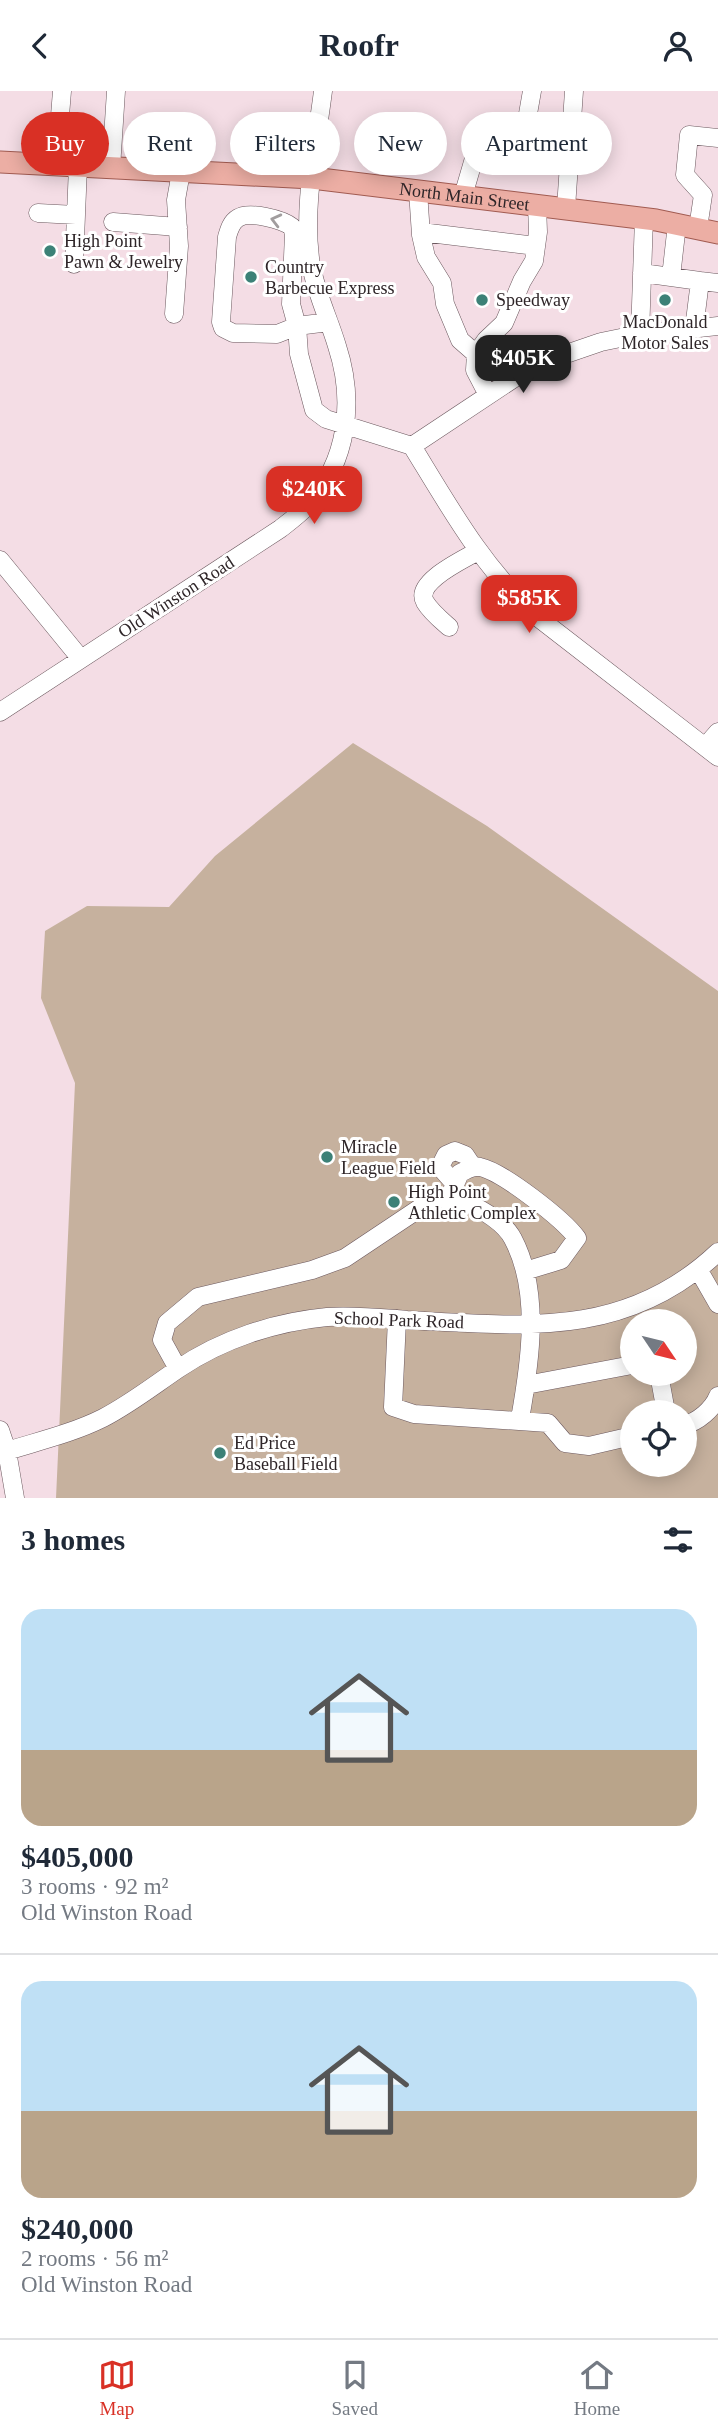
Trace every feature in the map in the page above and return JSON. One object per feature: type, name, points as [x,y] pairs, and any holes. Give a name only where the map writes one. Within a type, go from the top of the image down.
[{"type":"main road","name":"North Main Street","points":[[0,162],[21,163]]},
{"type":"main road","name":"North Main Street","points":[[111,168],[123,169]]},
{"type":"main road","name":"North Main Street","points":[[216,174],[312,178],[644,218],[698,228]]},
{"type":"street","points":[[60,112],[62,91]]},
{"type":"street","points":[[111,168],[116,91]]},
{"type":"street","name":"Old Winston Road","points":[[0,712],[280,529],[307,507],[325,484],[337,457],[346,424],[348,392],[338,347],[312,265],[309,202],[323,91]]},
{"type":"street","points":[[463,196],[475,155],[487,149],[514,152],[523,148],[532,91]]},
{"type":"street","points":[[566,208],[574,91]]},
{"type":"street","points":[[671,277],[698,228],[703,195],[685,175],[689,135],[718,138]]},
{"type":"street","points":[[74,264],[78,175]]},
{"type":"street","points":[[173,314],[180,246],[176,200],[180,175]]},
{"type":"street","points":[[418,191],[426,257],[443,283],[445,304],[460,340],[476,354]]},
{"type":"street","points":[[488,395],[475,370],[476,354],[504,323],[534,261],[537,205]]},
{"type":"street","points":[[38,213],[76,215]]},
{"type":"street","points":[[328,322],[296,326],[277,334],[233,333],[223,328],[221,322],[227,237],[232,224],[241,216],[277,219],[292,227],[291,304],[296,326],[299,354],[314,409],[326,419],[412,446],[478,551],[509,590],[536,616],[711,752],[718,732]]},
{"type":"street","points":[[640,335],[644,218]]},
{"type":"street","points":[[113,222],[178,227]]},
{"type":"street","points":[[421,232],[536,246]]},
{"type":"street","points":[[642,274],[709,282],[694,329]]},
{"type":"street","points":[[412,446],[534,365],[601,341],[718,326]]},
{"type":"street","points":[[449,627],[424,600],[423,592],[428,582],[478,551]]},
{"type":"street","points":[[0,560],[80,659]]},
{"type":"street","points":[[178,1369],[162,1340],[167,1323],[198,1297],[312,1271],[345,1258],[435,1198],[452,1192],[460,1173],[473,1167],[496,1173],[568,1226],[577,1238],[561,1260],[525,1271]]},
{"type":"street","points":[[452,1192],[494,1218],[512,1237],[525,1271],[530,1324],[526,1385],[520,1419]]},
{"type":"street","name":"School Park Road","points":[[7,1451],[101,1419],[151,1390],[208,1351],[263,1328],[328,1317],[530,1324],[569,1322],[614,1313],[662,1293],[718,1252]]},
{"type":"street","points":[[698,1269],[718,1304]]},
{"type":"street","points":[[397,1319],[393,1407],[414,1414],[520,1419],[548,1423],[565,1443],[589,1446],[620,1439]]},
{"type":"street","points":[[526,1385],[620,1367]]},
{"type":"street","points":[[697,1420],[718,1396]]},
{"type":"street","points":[[0,1430],[7,1451],[15,1498]]},
{"type":"shaded area","name":"High Point Athletic Complex","points":[[353,743],[487,826],[718,991],[718,1498],[56,1498],[75,1083],[41,998],[45,931],[87,906],[169,907],[215,856]]},
{"type":"place","name":"High Point Pawn & Jewelry","points":[[50,251]]},
{"type":"place","name":"Country Barbecue Express","points":[[251,277]]},
{"type":"place","name":"Speedway","points":[[482,300]]},
{"type":"place","name":"MacDonald Motor Sales","points":[[665,300]]},
{"type":"place","name":"Miracle League Field","points":[[327,1157]]},
{"type":"place","name":"High Point Athletic Complex","points":[[394,1202]]},
{"type":"place","name":"Ed Price Baseball Field","points":[[220,1453]]}]
